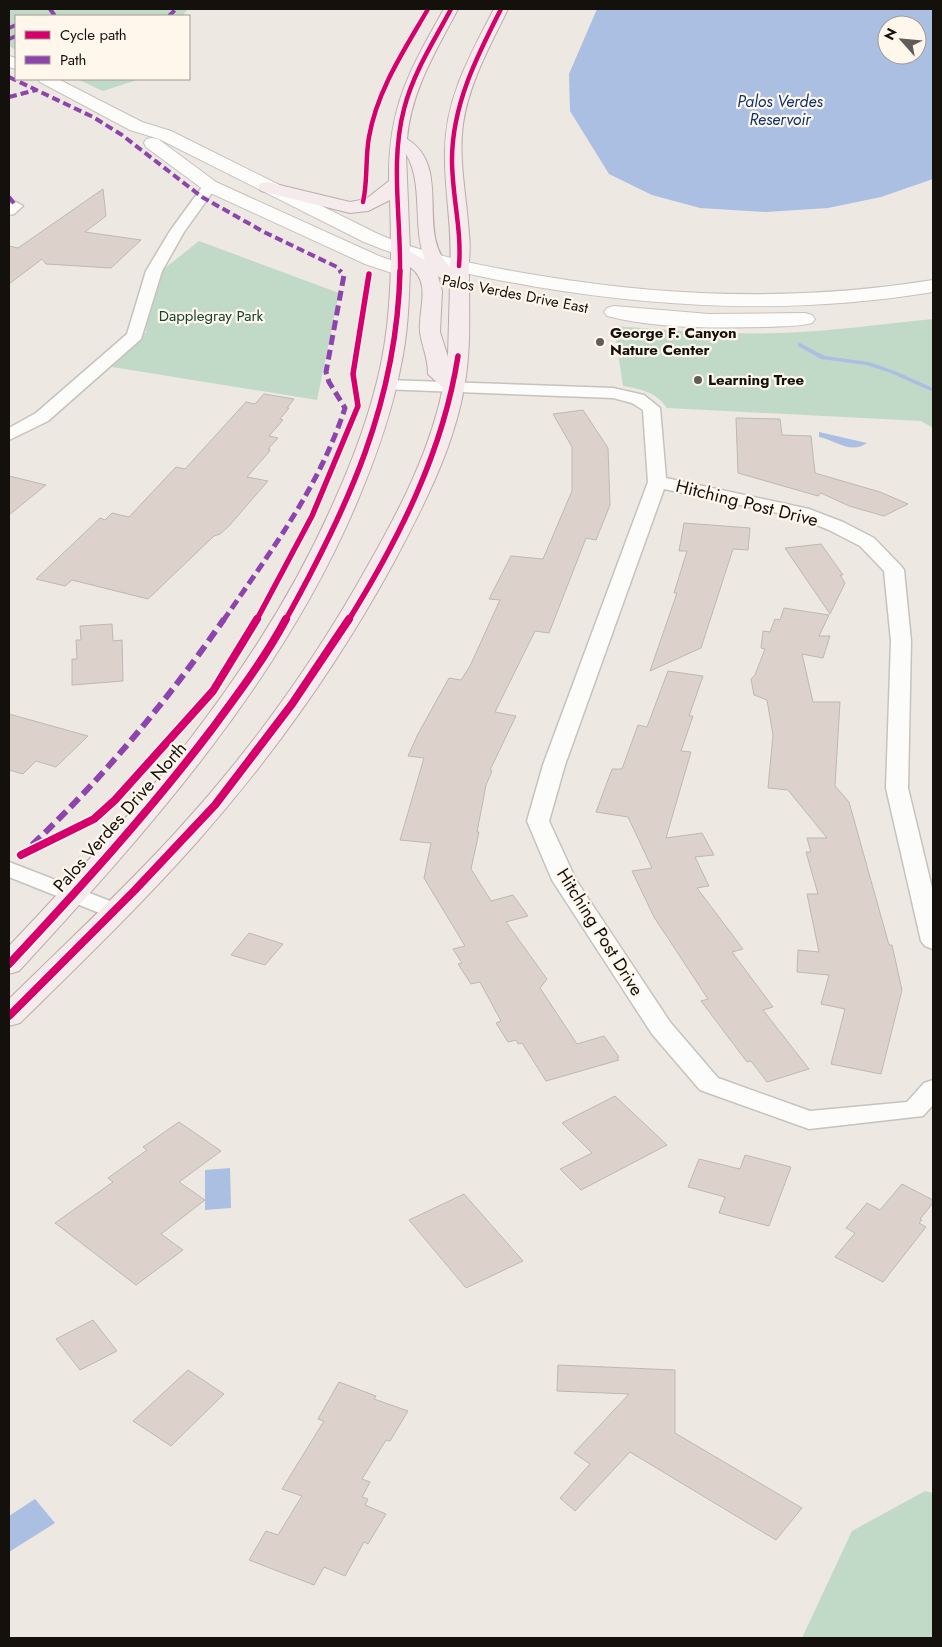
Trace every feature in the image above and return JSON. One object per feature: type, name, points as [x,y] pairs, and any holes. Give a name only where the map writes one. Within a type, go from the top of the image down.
[{"type":"main road","name":"Palos Verdes Drive North","points":[[9,964],[75,895],[198,751],[273,642],[334,530],[361,468],[387,385],[397,335],[400,260],[397,183],[398,141],[404,107],[416,75],[451,9]]},
{"type":"main road","points":[[9,1016],[115,911],[216,803],[299,697],[364,598],[414,502],[437,448],[454,387],[461,311],[459,275],[461,249],[452,159],[455,121],[469,74],[501,9]]},
{"type":"main road","points":[[48,80],[136,126],[165,135],[267,187],[400,260]]},
{"type":"main road","points":[[136,126],[147,139],[210,186],[366,257],[418,263],[432,268]]},
{"type":"main road","points":[[398,141],[408,144],[415,152],[423,173],[425,234],[432,268],[434,298],[430,333],[438,356],[438,374],[454,387]]},
{"type":"main road","points":[[267,187],[346,208],[373,204],[384,198],[397,183]]},
{"type":"main road","name":"Palos Verdes Drive East","points":[[432,268],[459,275],[522,297],[674,320],[734,322],[821,318],[871,313],[933,302]]},
{"type":"main road","name":"Palos Verdes Drive East","points":[[459,275],[685,300],[818,300],[865,297],[933,286]]},
{"type":"street","points":[[9,435],[42,417],[135,336],[154,271],[176,231],[210,186]]},
{"type":"street","name":"Hitching Post Drive","points":[[387,385],[613,393],[638,399],[651,408],[658,482],[554,765],[538,820],[564,880],[661,1028],[709,1084],[809,1120],[914,1110],[933,1089]]},
{"type":"street","name":"Hitching Post Drive","points":[[658,482],[802,513],[836,526],[867,542],[894,570],[901,641],[897,788],[933,941]]},
{"type":"street","points":[[9,869],[115,911]]},
{"type":"green space","points":[[9,9],[188,9],[183,15],[15,15],[15,49],[9,46]]},
{"type":"green space","points":[[79,80],[137,80],[103,91]]},
{"type":"green space","name":"Dapplegray Park","points":[[199,241],[339,293],[317,400],[106,366],[146,332],[140,288]]},
{"type":"green space","points":[[933,319],[933,428],[921,421],[667,408],[653,395],[642,390],[623,386],[614,326],[719,333],[782,333]]},
{"type":"green space","points":[[925,1491],[933,1493],[933,1638],[802,1638],[852,1531]]},
{"type":"water","name":"Palos Verdes Reservoir","points":[[597,9],[933,9],[933,179],[881,197],[828,208],[766,212],[700,208],[652,195],[609,174],[570,111],[569,74]]},
{"type":"water","points":[[819,432],[867,443],[855,448],[843,446],[819,437]]},
{"type":"water","points":[[230,1168],[231,1208],[205,1210],[205,1170]]},
{"type":"water","points":[[35,1499],[55,1523],[9,1552],[9,1516]]},
{"type":"building","points":[[103,189],[106,216],[85,232],[141,240],[111,268],[46,264],[42,259],[9,284],[9,246],[18,248]]},
{"type":"building","points":[[264,394],[294,399],[280,419],[283,420],[269,436],[278,438],[268,449],[270,449],[269,452],[247,477],[268,481],[229,526],[220,534],[214,536],[148,599],[72,580],[65,586],[36,579],[100,518],[105,520],[112,513],[129,517],[176,467],[185,469],[246,402],[255,404]]},
{"type":"building","points":[[583,410],[608,448],[610,505],[596,540],[586,538],[549,633],[535,631],[495,712],[516,716],[490,770],[492,771],[486,785],[471,869],[491,901],[513,895],[528,916],[506,922],[547,979],[540,988],[577,1044],[604,1036],[619,1057],[617,1058],[619,1060],[546,1081],[522,1043],[518,1044],[516,1040],[508,1042],[496,1023],[501,1021],[480,982],[471,984],[458,964],[462,963],[453,949],[465,946],[424,878],[431,843],[400,840],[424,758],[408,756],[418,734],[449,678],[461,680],[470,666],[500,600],[489,599],[511,556],[543,559],[572,491],[572,447],[553,414]]},
{"type":"building","points":[[736,418],[780,419],[782,435],[811,436],[815,473],[880,492],[908,504],[884,516],[849,506],[821,493],[818,496],[738,473]]},
{"type":"building","points":[[9,476],[46,485],[9,515]]},
{"type":"building","points":[[684,523],[750,528],[748,550],[733,549],[701,648],[650,671],[677,593],[674,593],[687,551],[679,551]]},
{"type":"building","points":[[821,544],[843,575],[840,575],[845,583],[830,614],[785,548]]},
{"type":"building","points":[[784,608],[829,615],[819,636],[830,636],[823,658],[802,654],[813,702],[840,702],[835,786],[849,802],[889,945],[892,945],[902,990],[881,1074],[831,1064],[845,1009],[821,1004],[829,975],[797,972],[798,950],[819,952],[807,894],[818,894],[806,852],[811,852],[807,838],[827,838],[788,790],[768,788],[773,735],[767,700],[754,695],[751,679],[755,675],[765,649],[761,648],[763,631],[770,632],[775,619],[780,620]]},
{"type":"building","points":[[112,624],[113,641],[122,640],[123,681],[72,685],[72,659],[77,659],[76,640],[81,640],[80,626]]},
{"type":"building","points":[[668,671],[703,676],[689,716],[693,716],[681,751],[691,752],[666,838],[702,833],[714,855],[695,857],[709,886],[697,888],[743,949],[732,952],[773,1007],[763,1010],[809,1069],[767,1082],[751,1061],[747,1062],[701,1001],[708,999],[654,917],[632,871],[652,868],[628,817],[596,812],[612,769],[622,769],[638,725],[647,727]]},
{"type":"building","points":[[9,714],[88,736],[56,767],[36,761],[23,774],[9,770]]},
{"type":"building","points":[[249,933],[283,944],[265,965],[231,955]]},
{"type":"building","points":[[615,1096],[667,1145],[581,1190],[560,1169],[592,1153],[562,1123]]},
{"type":"building","points":[[179,1122],[221,1151],[179,1182],[205,1200],[161,1234],[183,1250],[136,1285],[55,1223],[113,1182],[108,1178],[147,1150],[143,1147]]},
{"type":"building","points":[[745,1155],[791,1167],[769,1226],[719,1213],[725,1197],[688,1187],[699,1159],[740,1169]]},
{"type":"building","points":[[902,1184],[933,1200],[933,1203],[920,1219],[922,1220],[919,1223],[926,1227],[883,1282],[835,1257],[855,1233],[846,1228],[867,1203],[880,1210]]},
{"type":"building","points":[[464,1194],[523,1261],[466,1288],[409,1220]]},
{"type":"building","points":[[93,1320],[117,1351],[80,1370],[56,1339]]},
{"type":"building","points":[[558,1365],[675,1370],[675,1433],[802,1508],[776,1540],[630,1452],[575,1511],[560,1498],[590,1464],[574,1453],[629,1394],[557,1391]]},
{"type":"building","points":[[188,1370],[224,1394],[171,1446],[133,1421]]},
{"type":"building","points":[[339,1382],[376,1396],[374,1399],[408,1411],[390,1441],[386,1440],[362,1479],[370,1482],[362,1497],[368,1499],[365,1505],[386,1514],[368,1544],[364,1542],[345,1576],[324,1567],[314,1585],[249,1560],[266,1531],[278,1535],[302,1496],[282,1489],[324,1421],[318,1419]]},
{"type":"waterway","points":[[800,345],[823,358],[867,363],[893,372],[933,390]]},
{"type":"marked path","points":[[50,9],[54,15]]},
{"type":"marked path","points":[[170,15],[176,9]]},
{"type":"marked path","points":[[9,28],[15,25]]},
{"type":"marked path","points":[[9,39],[15,36]]},
{"type":"marked path","points":[[9,77],[15,80]]},
{"type":"marked path","points":[[15,80],[93,117],[122,135],[202,197],[264,232],[337,267],[344,275],[326,372],[329,382],[345,408],[337,433],[304,502],[185,676],[66,813],[32,845]]},
{"type":"marked path","points":[[9,97],[36,90]]},
{"type":"marked path","points":[[9,197],[16,206]]},
{"type":"cycle path","points":[[363,202],[366,186],[369,137],[378,103],[393,71],[428,9]]},
{"type":"cycle path","points":[[9,964],[126,836],[182,768],[235,698],[283,624],[326,548],[361,468],[387,384],[395,345],[400,287],[397,152],[404,107],[413,81],[451,9]]},
{"type":"cycle path","points":[[459,266],[460,239],[452,160],[456,120],[467,82],[501,9]]},
{"type":"cycle path","points":[[21,855],[94,819],[115,800],[213,691],[268,602],[312,516],[358,406],[353,374],[369,274]]},
{"type":"cycle path","points":[[9,1016],[135,890],[209,812],[292,704],[326,656],[373,580],[422,482],[441,433],[454,383],[458,356]]},
{"type":"place","name":"George F. Canyon Nature Center","points":[[600,342]]},
{"type":"place","name":"Learning Tree","points":[[698,380]]}]
